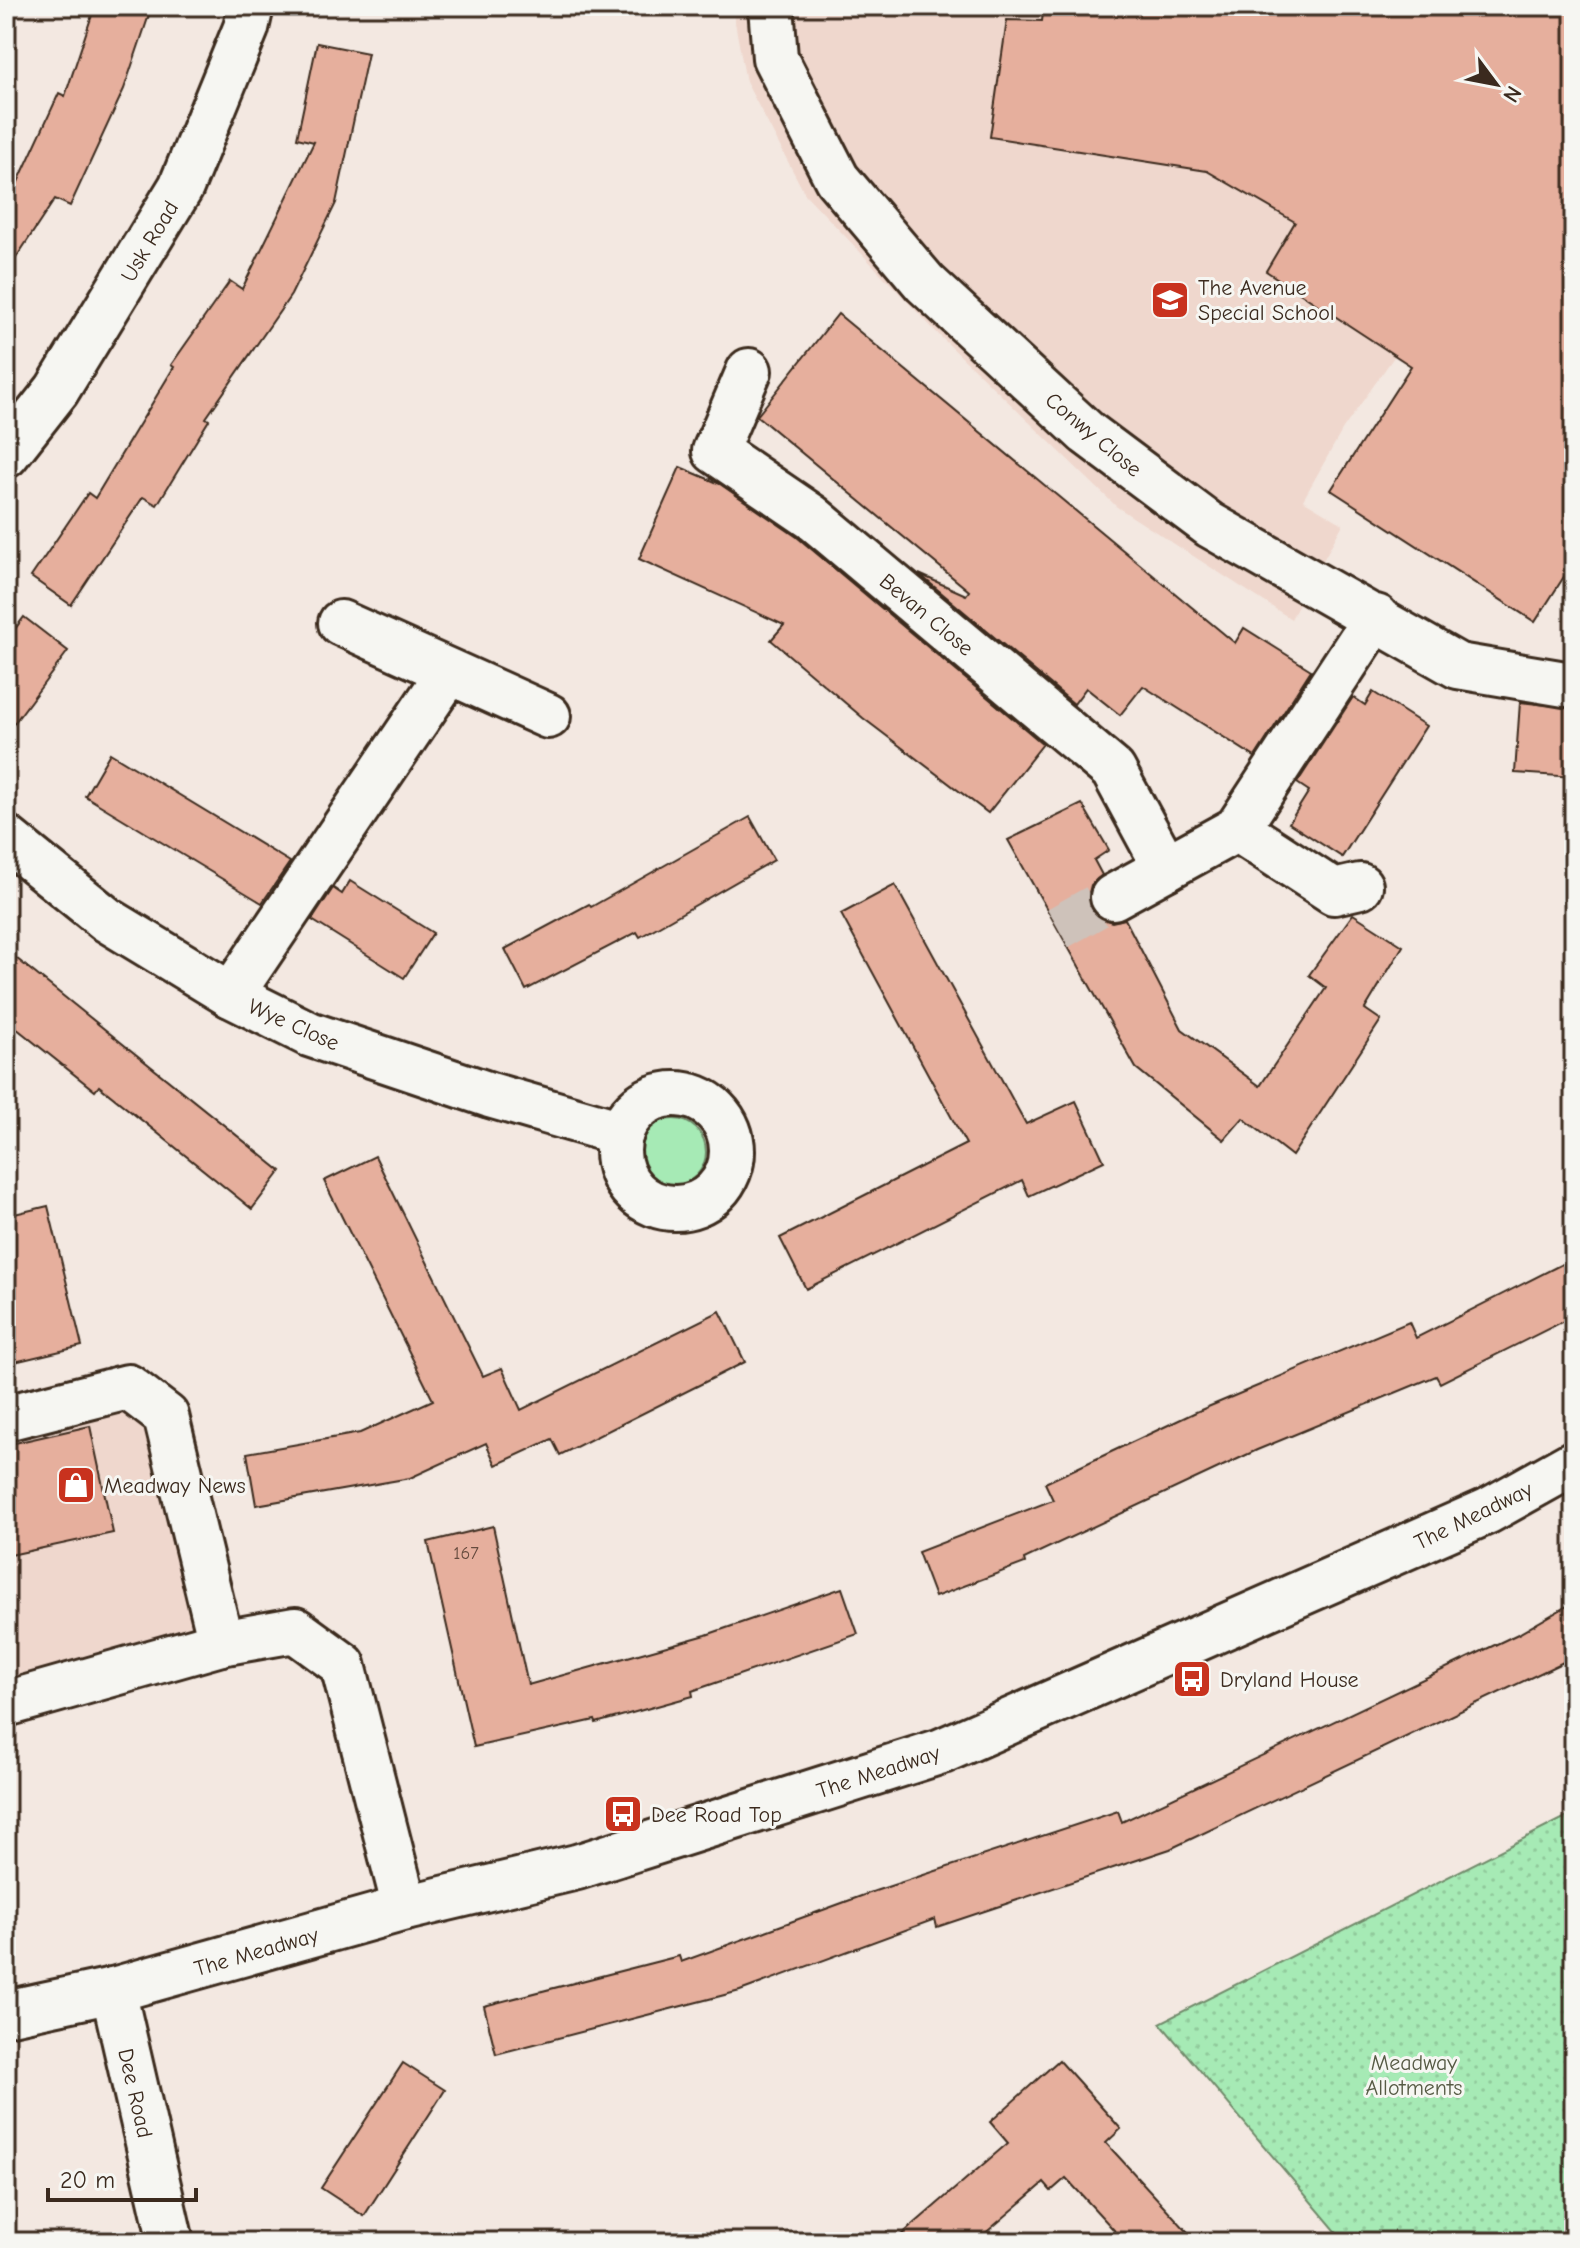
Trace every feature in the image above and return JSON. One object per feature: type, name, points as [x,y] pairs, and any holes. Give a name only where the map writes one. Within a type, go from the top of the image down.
[{"type":"street","name":"Usk Road","points":[[6,455],[57,390],[181,187],[246,28],[251,6]]},
{"type":"street","name":"Conwy Close","points":[[771,6],[775,58],[837,179],[925,283],[1087,433],[1188,509],[1310,585],[1376,617],[1458,666],[1574,683]]},
{"type":"street","name":"Bevan Close","points":[[749,371],[715,451],[812,517],[1113,770],[1166,868]]},
{"type":"street","points":[[1113,897],[1237,829],[1376,617]]},
{"type":"street","points":[[341,623],[548,716]]},
{"type":"street","points":[[231,995],[449,672]]},
{"type":"street","points":[[1237,829],[1334,892],[1360,886]]},
{"type":"street","name":"Wye Close","points":[[6,838],[106,919],[231,995],[309,1034],[490,1095],[621,1133]]},
{"type":"street","points":[[6,1418],[128,1387],[166,1416],[221,1643]]},
{"type":"street","name":"The Meadway","points":[[6,2013],[113,1990],[405,1908],[577,1867],[942,1751],[1090,1689],[1488,1511],[1574,1463]]},
{"type":"street","points":[[6,1704],[221,1643],[295,1630],[343,1665],[405,1908]]},
{"type":"street","name":"Dee Road","points":[[113,1990],[171,2242]]},
{"type":"shaded area","name":"The Avenue Special School","points":[[732,6],[1574,6],[1574,18],[1461,262],[1343,429],[1303,500],[1343,524],[1291,619],[1117,507],[942,338],[805,194],[746,82]]},
{"type":"shaded area","points":[[144,1402],[223,1622],[6,1678],[6,1427]]},
{"type":"green space","points":[[673,1119],[696,1129],[706,1152],[696,1175],[673,1185],[650,1175],[640,1152],[650,1129]]},
{"type":"green space","name":"Meadway Allotments","points":[[1574,1813],[1574,2242],[1345,2242],[1160,2023]]},
{"type":"building","points":[[95,6],[152,6],[124,89],[70,206],[55,199],[6,273],[6,208],[59,93],[65,96]]},
{"type":"building","points":[[1044,6],[1574,6],[1574,561],[1535,622],[1331,490],[1411,366],[1266,271],[1295,222],[1207,171],[990,137],[1007,20],[1042,21]]},
{"type":"building","points":[[317,43],[368,53],[336,203],[291,295],[206,418],[209,420],[157,505],[143,497],[71,605],[31,577],[88,493],[95,498],[174,367],[171,365],[230,281],[242,289],[314,142],[297,138]]},
{"type":"building","points":[[838,314],[1235,643],[1244,628],[1311,670],[1255,757],[1143,686],[1120,715],[1086,688],[1074,704],[919,574],[966,595],[969,591],[757,416]]},
{"type":"building","points":[[680,467],[720,484],[797,537],[1043,744],[988,813],[863,718],[771,640],[784,625],[639,559]]},
{"type":"building","points":[[24,617],[68,651],[6,734],[6,641]]},
{"type":"building","points":[[1373,692],[1426,726],[1342,857],[1289,823],[1309,791],[1297,783],[1353,697],[1365,705]]},
{"type":"building","points":[[1520,702],[1574,708],[1574,777],[1515,773]]},
{"type":"building","points":[[110,753],[290,862],[262,903],[85,796]]},
{"type":"building","points":[[1082,804],[1109,850],[1094,860],[1102,875],[1091,885],[1088,897],[1092,910],[1099,918],[1112,922],[1125,919],[1182,1029],[1260,1086],[1326,988],[1309,975],[1353,914],[1403,946],[1365,1009],[1381,1020],[1292,1156],[1243,1118],[1224,1140],[1136,1068],[1008,840]]},
{"type":"building","points":[[750,817],[774,860],[640,937],[637,932],[526,990],[505,949],[589,904],[591,907]]},
{"type":"building","points":[[350,881],[433,933],[404,978],[312,920],[333,888],[342,894]]},
{"type":"building","points":[[895,885],[1026,1124],[1076,1101],[1104,1161],[1029,1196],[1022,1180],[806,1289],[780,1238],[966,1144],[841,914]]},
{"type":"building","points":[[6,950],[281,1171],[252,1209],[99,1086],[95,1091],[6,1020]]},
{"type":"building","points":[[375,1156],[483,1376],[502,1368],[521,1410],[720,1311],[745,1362],[560,1455],[552,1439],[496,1465],[486,1443],[410,1478],[256,1505],[247,1453],[360,1433],[433,1400],[324,1181]]},
{"type":"building","points":[[48,1206],[82,1346],[6,1364],[6,1216]]},
{"type":"building","points":[[1574,1258],[1574,1316],[1440,1383],[1436,1376],[1257,1450],[1024,1559],[1025,1563],[935,1597],[918,1552],[1053,1500],[1045,1483],[1196,1412],[1409,1322],[1416,1338]]},
{"type":"building","points":[[90,1426],[113,1533],[6,1556],[6,1445]]},
{"type":"building","points":[[493,1526],[528,1685],[706,1635],[842,1588],[858,1634],[692,1691],[693,1696],[596,1723],[595,1720],[474,1747],[428,1542]]},
{"type":"building","points":[[1574,1602],[1574,1657],[1170,1849],[937,1927],[935,1919],[740,1991],[496,2054],[484,2006],[679,1956],[681,1962],[875,1891],[1118,1811],[1122,1822],[1520,1633]]},
{"type":"building","points":[[1059,2060],[1121,2129],[1106,2143],[1197,2242],[1125,2242],[1066,2178],[1051,2191],[1044,2183],[975,2242],[893,2242],[1008,2143],[990,2122]]},
{"type":"building","points":[[403,2063],[445,2090],[364,2216],[321,2188]]},
{"type":"tunnel","points":[[1058,928],[1113,897]]},
{"type":"place","name":"The Avenue Special School","points":[[1170,300]]},
{"type":"place","name":"Meadway News","points":[[76,1485]]},
{"type":"place","name":"Dryland House","points":[[1192,1679]]},
{"type":"place","name":"Dee Road Top","points":[[623,1814]]}]
